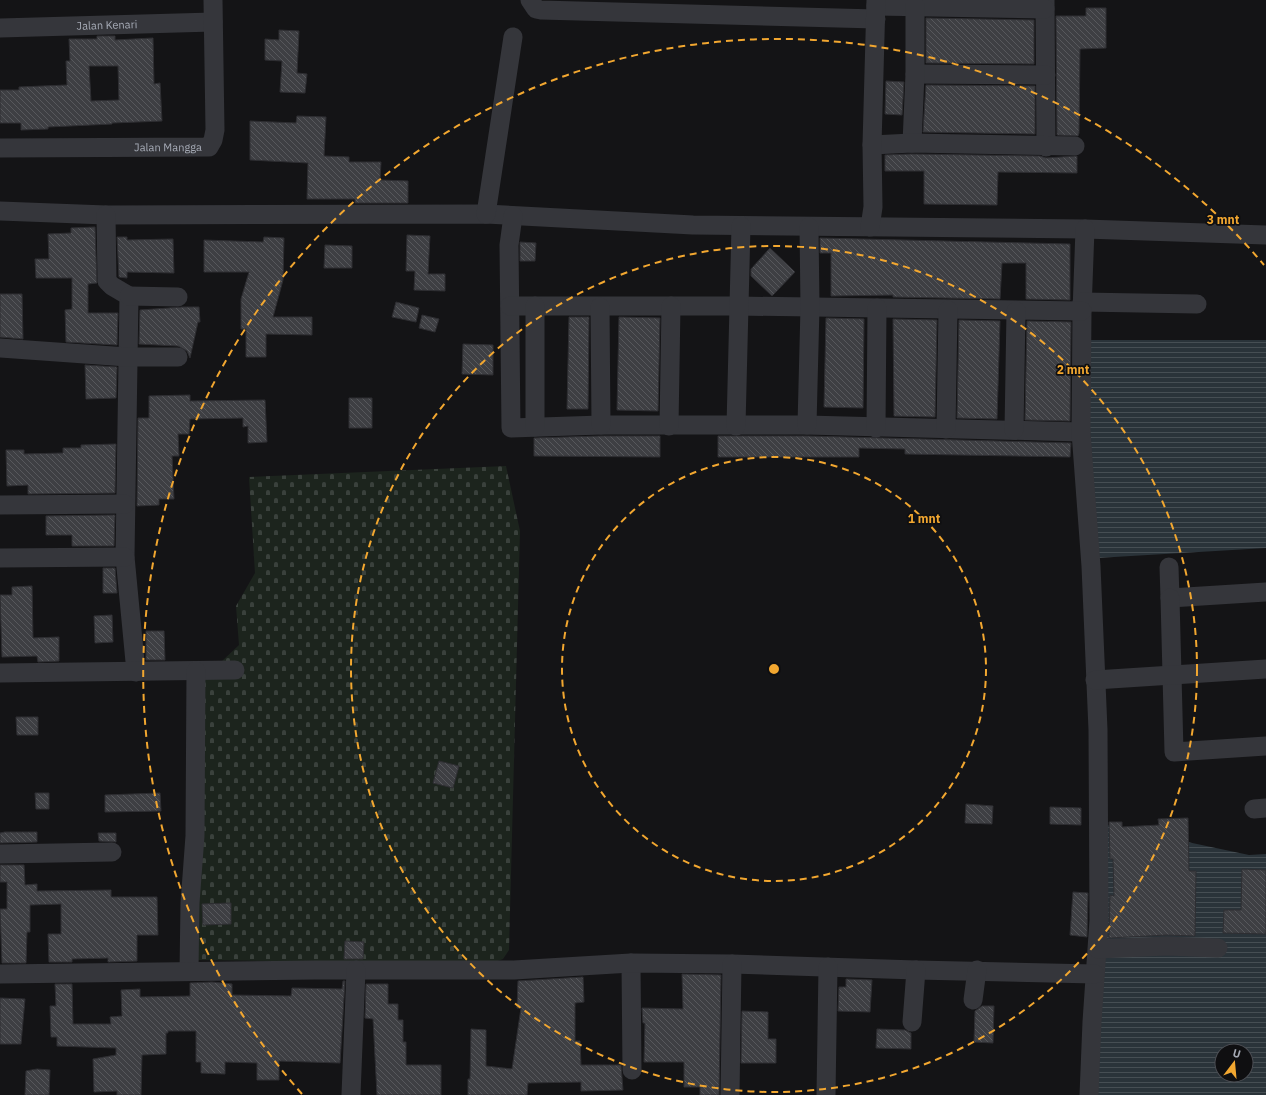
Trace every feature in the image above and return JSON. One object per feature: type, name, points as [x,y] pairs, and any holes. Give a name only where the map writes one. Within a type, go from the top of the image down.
[{"type":"street","points":[[213,0],[213,22]]},
{"type":"street","points":[[530,0],[536,9],[541,10],[598,5],[876,8],[1045,4],[1046,147]]},
{"type":"street","points":[[912,142],[915,74],[915,6]]},
{"type":"street","points":[[870,227],[873,207],[872,145],[876,8]]},
{"type":"street","name":"Jalan Kenari","points":[[0,28],[213,22]]},
{"type":"street","name":"Jalan Mangga","points":[[0,148],[209,147],[213,140],[215,130],[213,22]]},
{"type":"street","points":[[486,214],[513,37]]},
{"type":"street","points":[[915,74],[1046,75]]},
{"type":"street","points":[[872,145],[912,142],[1046,147],[1075,146]]},
{"type":"street","points":[[0,211],[106,215],[486,214],[741,226],[1085,229],[1266,235]]},
{"type":"street","points":[[106,215],[107,281],[112,286],[129,296],[178,296]]},
{"type":"street","points":[[512,216],[509,245],[511,428],[601,425],[806,425],[876,428],[1081,432]]},
{"type":"street","points":[[736,426],[741,226]]},
{"type":"street","points":[[806,425],[810,307],[810,227]]},
{"type":"street","points":[[1085,229],[1082,306],[1081,432],[1091,566],[1098,730],[1099,857],[1098,949],[1092,1022],[1090,1095]]},
{"type":"street","points":[[129,296],[125,557],[136,672]]},
{"type":"street","points":[[510,306],[738,306],[1016,311],[1082,306],[1198,304]]},
{"type":"street","points":[[535,306],[535,428]]},
{"type":"street","points":[[669,426],[671,306]]},
{"type":"street","points":[[600,307],[601,425]]},
{"type":"street","points":[[876,428],[877,308]]},
{"type":"street","points":[[946,429],[948,310]]},
{"type":"street","points":[[1014,430],[1016,311]]},
{"type":"street","points":[[0,348],[127,357],[178,356]]},
{"type":"street","points":[[0,505],[125,504]]},
{"type":"street","points":[[0,558],[125,557]]},
{"type":"street","points":[[1169,567],[1174,752],[1266,746]]},
{"type":"street","points":[[1170,598],[1266,592]]},
{"type":"street","points":[[0,673],[235,670]]},
{"type":"street","points":[[1095,680],[1266,670]]},
{"type":"street","points":[[189,972],[190,903],[195,836],[196,671]]},
{"type":"street","points":[[0,854],[112,852]]},
{"type":"street","points":[[1098,949],[1167,946],[1218,948]]},
{"type":"street","points":[[0,974],[356,970],[514,970],[631,963],[732,964],[1095,974]]},
{"type":"street","points":[[631,963],[632,1070]]},
{"type":"street","points":[[730,1095],[732,964]]},
{"type":"street","points":[[826,1095],[828,967]]},
{"type":"street","points":[[351,1095],[356,970]]},
{"type":"street","points":[[912,1022],[916,970]]},
{"type":"street","points":[[973,1000],[977,970]]},
{"type":"green space","points":[[506,466],[520,531],[509,950],[503,959],[489,964],[195,960],[203,679],[239,645],[236,606],[255,573],[249,477]]},
{"type":"shaded area","points":[[1085,340],[1266,340],[1266,548],[1097,558]]},
{"type":"shaded area","points":[[1107,825],[1249,855],[1266,854],[1266,1095],[1095,1095]]},
{"type":"building","points":[[1086,8],[1106,8],[1106,48],[1080,49],[1079,133],[1078,136],[1057,135],[1056,16],[1086,16]]},
{"type":"building","points":[[926,18],[1034,20],[1034,64],[926,63]]},
{"type":"building","points":[[279,30],[299,31],[297,73],[307,74],[305,93],[280,92],[282,61],[265,60],[265,39],[279,40]]},
{"type":"building","points":[[97,36],[115,36],[115,40],[153,38],[154,84],[160,83],[162,121],[48,127],[48,129],[21,130],[21,123],[0,123],[0,90],[19,90],[19,87],[67,85],[66,61],[70,61],[69,39],[97,39]],"holes":[[[89,66],[118,66],[119,100],[91,101]]]},
{"type":"building","points":[[886,81],[904,82],[902,115],[885,114]]},
{"type":"building","points":[[926,85],[1035,86],[1035,134],[923,132]]},
{"type":"building","points":[[297,116],[326,117],[324,156],[349,157],[349,162],[381,162],[380,180],[408,181],[408,203],[355,203],[355,199],[307,199],[308,163],[250,160],[250,121],[296,123]]},
{"type":"building","points":[[885,155],[1040,156],[1046,158],[1077,156],[1077,173],[998,172],[997,205],[924,204],[924,171],[885,171]]},
{"type":"building","points":[[95,227],[97,283],[88,284],[88,313],[118,313],[117,345],[66,342],[65,310],[72,309],[72,278],[36,278],[35,259],[49,259],[48,234],[71,233],[71,228]]},
{"type":"building","points":[[407,235],[430,236],[428,274],[445,274],[445,291],[414,290],[415,271],[406,271]]},
{"type":"building","points":[[117,237],[127,237],[127,240],[173,239],[174,273],[127,272],[127,278],[119,277]]},
{"type":"building","points":[[264,237],[284,238],[283,280],[273,317],[312,317],[312,335],[266,334],[266,357],[246,357],[246,329],[241,329],[241,299],[249,272],[204,272],[204,240],[263,242]]},
{"type":"building","points":[[820,238],[1070,244],[1070,300],[1026,299],[1026,263],[1002,263],[1000,299],[893,297],[893,295],[831,296],[831,253],[820,253]]},
{"type":"building","points":[[520,242],[536,243],[535,261],[520,261]]},
{"type":"building","points":[[325,245],[352,246],[352,268],[324,268]]},
{"type":"building","points":[[770,248],[795,272],[772,296],[751,276],[751,269]]},
{"type":"building","points":[[0,294],[22,294],[23,339],[0,337]]},
{"type":"building","points":[[396,302],[419,308],[416,322],[392,317]]},
{"type":"building","points":[[199,307],[200,322],[198,322],[190,358],[187,351],[178,346],[139,344],[140,310]]},
{"type":"building","points":[[422,315],[439,319],[435,332],[419,328]]},
{"type":"building","points":[[569,317],[589,317],[588,409],[567,409]]},
{"type":"building","points":[[619,317],[660,318],[658,411],[617,410]]},
{"type":"building","points":[[826,318],[864,319],[863,408],[824,407]]},
{"type":"building","points":[[893,319],[937,320],[935,417],[894,416]]},
{"type":"building","points":[[959,320],[1000,321],[997,419],[957,418]]},
{"type":"building","points":[[1027,321],[1071,322],[1070,421],[1025,420]]},
{"type":"building","points":[[463,344],[493,345],[493,375],[462,374]]},
{"type":"building","points":[[85,365],[117,367],[116,398],[86,399]]},
{"type":"building","points":[[190,395],[190,401],[265,400],[267,442],[248,443],[248,426],[243,427],[243,418],[190,419],[189,434],[178,434],[179,456],[172,456],[174,499],[159,499],[159,505],[137,506],[138,418],[149,418],[149,396]]},
{"type":"building","points":[[349,398],[372,398],[372,428],[349,428]]},
{"type":"building","points":[[660,436],[660,457],[534,456],[534,438]]},
{"type":"building","points":[[718,436],[807,436],[1071,443],[1070,457],[905,454],[905,449],[859,448],[859,457],[718,457]]},
{"type":"building","points":[[116,444],[115,493],[28,494],[28,485],[7,486],[6,450],[24,450],[24,454],[63,453],[63,448],[81,448],[81,445]]},
{"type":"building","points":[[115,515],[114,546],[72,546],[72,535],[46,535],[46,516]]},
{"type":"building","points":[[103,568],[115,568],[117,593],[103,593]]},
{"type":"building","points":[[32,586],[33,638],[59,637],[59,661],[38,662],[37,656],[2,657],[0,595],[12,595],[12,587]]},
{"type":"building","points":[[112,615],[113,642],[95,643],[94,616]]},
{"type":"building","points":[[146,631],[164,631],[165,660],[146,660]]},
{"type":"building","points":[[16,717],[38,717],[38,735],[17,735]]},
{"type":"building","points":[[439,761],[459,766],[453,788],[433,783]]},
{"type":"building","points":[[35,793],[49,793],[49,809],[36,809]]},
{"type":"building","points":[[160,793],[161,811],[105,812],[105,795]]},
{"type":"building","points":[[966,804],[993,806],[992,824],[965,823]]},
{"type":"building","points":[[1050,807],[1081,808],[1081,825],[1050,824]]},
{"type":"building","points":[[1188,818],[1189,871],[1196,871],[1195,936],[1167,935],[1109,938],[1110,895],[1114,896],[1113,859],[1110,859],[1109,822],[1122,822],[1122,827],[1159,825],[1158,819]]},
{"type":"building","points":[[37,832],[37,842],[0,843],[0,833]]},
{"type":"building","points":[[98,833],[116,833],[116,842],[99,841]]},
{"type":"building","points":[[0,865],[24,865],[25,885],[37,884],[37,891],[111,890],[111,897],[157,897],[158,935],[137,935],[137,961],[108,962],[108,958],[72,959],[72,962],[49,962],[48,934],[61,934],[61,904],[30,905],[30,932],[27,932],[26,963],[2,963],[0,909],[7,909],[7,882],[0,882]]},
{"type":"building","points":[[1242,869],[1266,870],[1266,934],[1223,933],[1224,910],[1241,910]]},
{"type":"building","points":[[1073,892],[1088,893],[1087,937],[1070,935]]},
{"type":"building","points":[[231,903],[231,924],[203,925],[202,904]]},
{"type":"building","points":[[345,941],[364,942],[363,959],[344,959]]},
{"type":"building","points":[[682,974],[721,975],[719,1095],[700,1095],[700,1087],[684,1087],[684,1062],[644,1062],[645,1023],[643,1023],[642,1008],[683,1009]]},
{"type":"building","points":[[583,977],[584,1002],[575,1003],[575,1041],[580,1041],[581,1065],[621,1065],[623,1090],[581,1091],[581,1082],[528,1083],[527,1095],[468,1095],[468,1079],[470,1079],[471,1029],[486,1030],[486,1066],[512,1069],[521,1008],[517,1008],[518,981]]},
{"type":"building","points":[[846,979],[872,980],[870,1012],[838,1011],[839,987],[846,987]]},
{"type":"building","points":[[343,981],[345,981],[340,1063],[279,1061],[279,1080],[257,1080],[257,1063],[225,1062],[225,1074],[201,1073],[201,1062],[196,1062],[196,1031],[168,1031],[168,1033],[166,1033],[166,1054],[142,1055],[141,1095],[117,1095],[117,1091],[94,1092],[93,1059],[116,1055],[116,1048],[57,1046],[57,1037],[51,1037],[50,1006],[56,1006],[55,984],[72,984],[73,1024],[111,1024],[110,1017],[122,1016],[121,990],[140,989],[140,997],[190,996],[190,983],[212,982],[232,984],[232,995],[291,996],[292,988],[342,989]]},
{"type":"building","points":[[366,984],[388,984],[388,1004],[398,1004],[398,1020],[403,1020],[403,1042],[406,1042],[406,1065],[441,1065],[441,1095],[377,1095],[373,1019],[365,1018]]},
{"type":"building","points":[[0,998],[25,999],[21,1044],[0,1044]]},
{"type":"building","points":[[982,1006],[994,1006],[993,1043],[974,1042],[975,1011]]},
{"type":"building","points":[[742,1011],[768,1012],[768,1039],[776,1039],[776,1063],[741,1063]]},
{"type":"building","points":[[877,1029],[905,1030],[911,1033],[911,1049],[876,1048]]},
{"type":"building","points":[[37,1069],[50,1070],[49,1095],[25,1095],[26,1071]]}]
